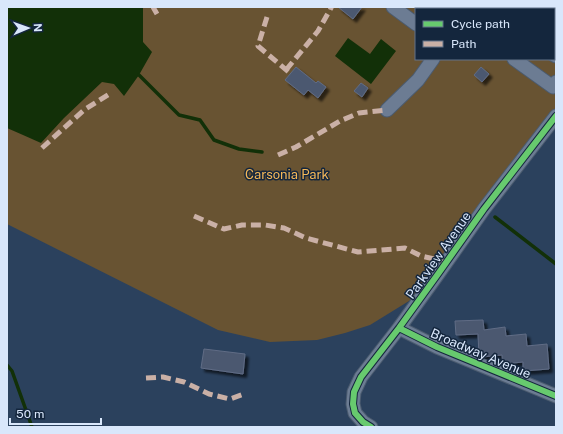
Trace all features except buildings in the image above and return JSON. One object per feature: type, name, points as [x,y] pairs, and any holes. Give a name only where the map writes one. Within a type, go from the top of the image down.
[{"type":"street","points":[[393,7],[415,23]]},
{"type":"street","points":[[387,110],[418,80],[432,60]]},
{"type":"street","points":[[516,60],[554,84]]},
{"type":"street","name":"Parkview Avenue","points":[[371,427],[363,422],[355,413],[353,404],[354,392],[361,376],[399,328],[484,209],[556,116]]},
{"type":"street","name":"Broadway Avenue","points":[[399,328],[437,348],[556,396]]},
{"type":"green space","name":"Carsonia Park","points":[[7,7],[520,8],[415,8],[415,60],[555,60],[555,35],[556,36],[556,116],[438,274],[409,301],[370,325],[317,340],[270,342],[218,330],[7,224]]},
{"type":"shaded area","points":[[7,7],[143,7],[143,42],[152,52],[139,75],[124,96],[114,84],[102,82],[64,118],[41,143],[7,128]]},
{"type":"shaded area","points":[[348,38],[370,54],[381,39],[396,51],[371,84],[335,56]]},
{"type":"waterway","points":[[139,75],[179,115],[200,120],[214,140],[239,149],[262,152]]},
{"type":"waterway","points":[[495,217],[556,264]]},
{"type":"waterway","points":[[7,365],[12,371],[32,427]]},
{"type":"marked path","points":[[153,7],[157,14]]},
{"type":"marked path","points":[[286,70],[318,31],[331,8],[330,7]]},
{"type":"marked path","points":[[267,17],[258,46],[291,74]]},
{"type":"marked path","points":[[42,148],[84,110],[111,93]]},
{"type":"marked path","points":[[278,155],[296,147],[340,121],[359,113],[387,110]]},
{"type":"marked path","points":[[194,216],[224,229],[242,225],[265,225],[284,228],[306,238],[358,252],[405,248],[421,256],[447,262]]},
{"type":"marked path","points":[[146,378],[163,377],[184,382],[209,394],[230,399],[244,394]]},
{"type":"cycle path","points":[[371,427],[363,422],[355,413],[353,404],[354,392],[361,377],[399,328],[484,209],[556,116]]},
{"type":"cycle path","points":[[399,328],[437,347],[556,396]]}]
